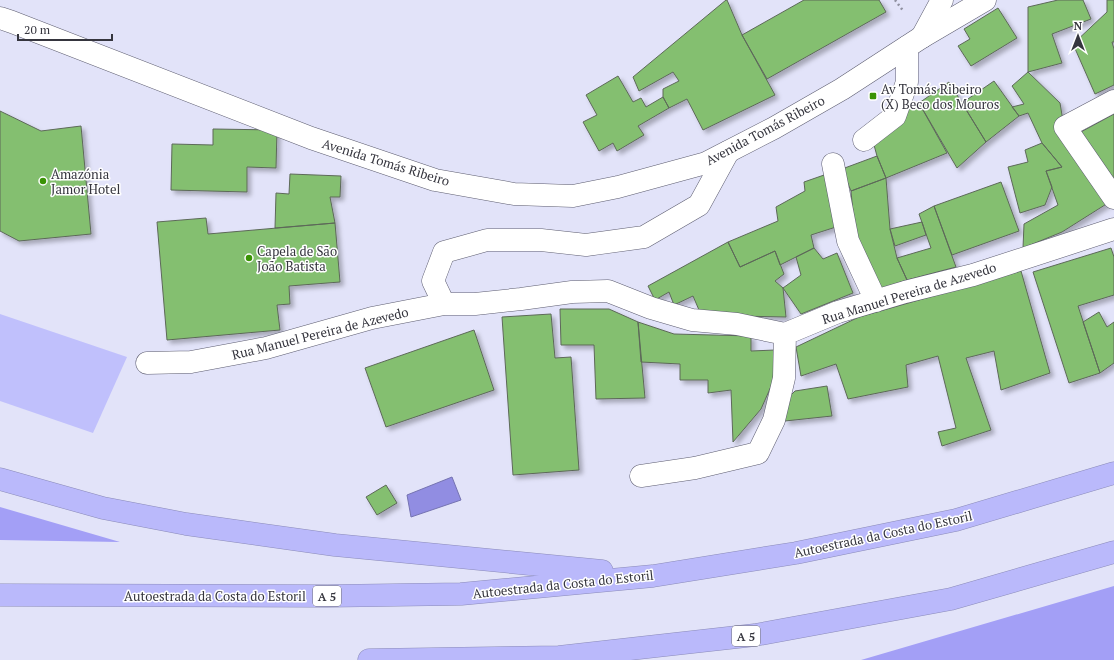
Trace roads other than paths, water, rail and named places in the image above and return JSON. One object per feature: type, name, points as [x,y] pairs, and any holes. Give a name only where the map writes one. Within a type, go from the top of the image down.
[{"type":"highway","name":"Autoestrada da Costa do Estoril","points":[[0,594],[327,596],[461,594],[653,576],[796,553],[956,520],[1114,473]]},
{"type":"highway","points":[[0,479],[103,508],[186,524],[335,545],[653,576]]},
{"type":"highway","name":"A 5","points":[[369,660],[559,657],[755,635],[951,599],[1114,552]]},
{"type":"street","points":[[864,140],[895,116],[907,82],[914,42],[942,0]]},
{"type":"street","name":"Avenida Tomás Ribeiro","points":[[0,18],[19,24],[311,138],[435,180],[514,194],[573,196],[618,187],[706,163],[774,128],[842,89],[914,42],[985,0]]},
{"type":"street","points":[[1114,101],[1065,126],[1114,198]]},
{"type":"street","points":[[444,304],[433,281],[444,252],[488,240],[542,240],[586,245],[644,237],[699,205],[728,152]]},
{"type":"street","points":[[833,164],[848,241],[876,301]]},
{"type":"street","points":[[1060,246],[1114,211]]},
{"type":"street","name":"Rua Manuel Pereira de Azevedo","points":[[148,363],[191,362],[266,348],[372,318],[444,304],[475,304],[572,292],[608,290],[651,308],[692,320],[737,324],[784,334],[838,312],[905,292],[973,275],[1114,229]]},
{"type":"street","points":[[641,476],[695,468],[758,454],[774,420],[784,378],[784,334]]},
{"type":"place","name":"Av Tomás Ribeiro (X) Beco dos Mouros","points":[[873,96]]},
{"type":"place","name":"Amazónia Jamor Hotel","points":[[43,181]]},
{"type":"place","name":"Capela de São João Batista","points":[[249,258]]}]
